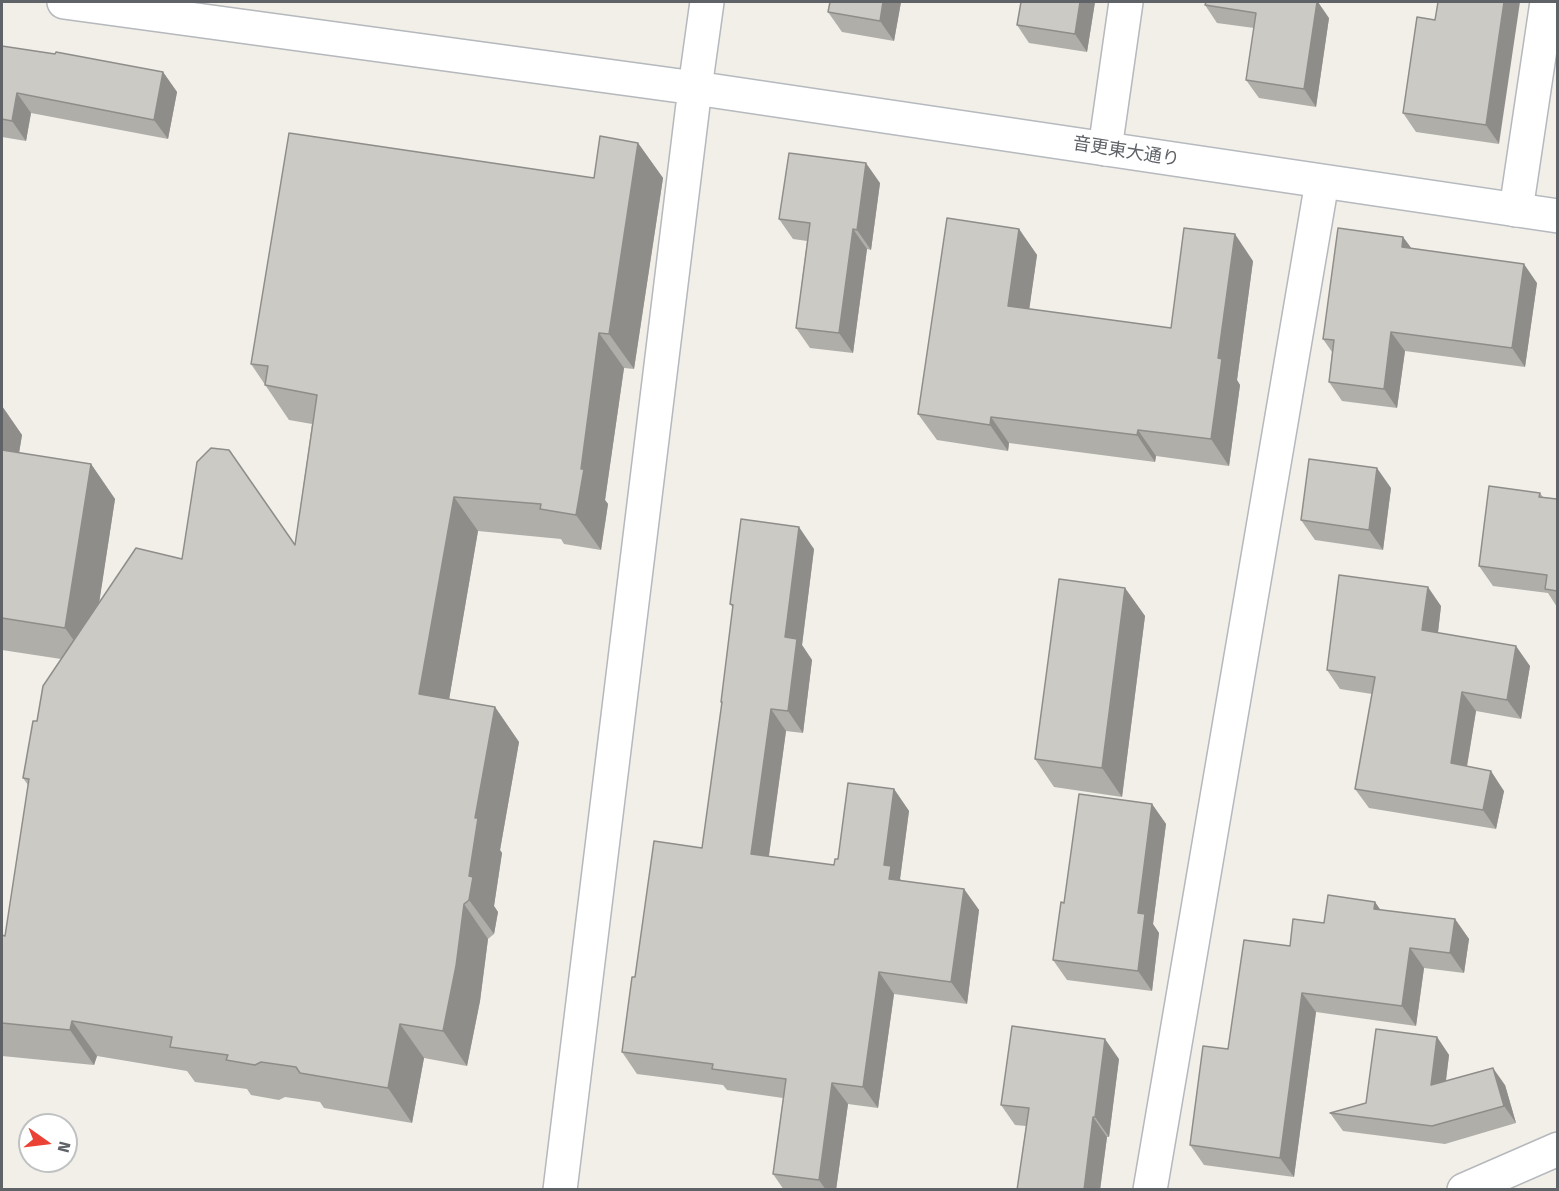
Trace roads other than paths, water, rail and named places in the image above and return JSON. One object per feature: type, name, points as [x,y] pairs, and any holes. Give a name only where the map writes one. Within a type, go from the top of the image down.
[{"type":"street","name":"音更東大通り","points":[[64,2],[695,88],[1557,216]]},
{"type":"street","points":[[560,1190],[707,2]]},
{"type":"street","points":[[1106,149],[1126,2]]},
{"type":"street","points":[[1516,210],[1547,2]]},
{"type":"street","points":[[1149,1190],[1322,182]]},
{"type":"street","points":[[1464,1190],[1557,1149]]}]
